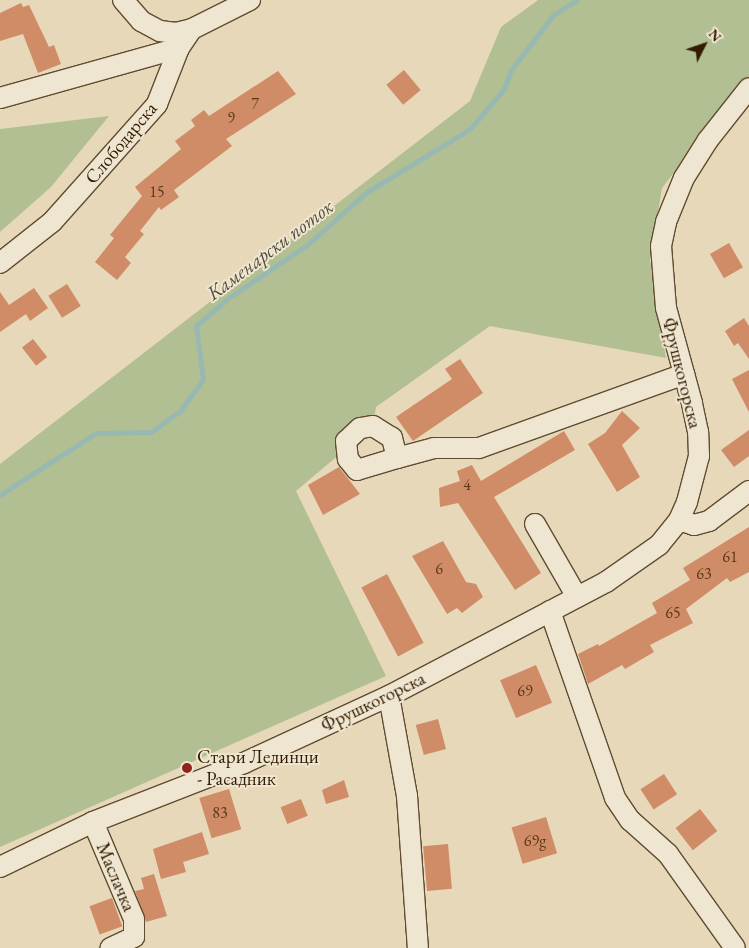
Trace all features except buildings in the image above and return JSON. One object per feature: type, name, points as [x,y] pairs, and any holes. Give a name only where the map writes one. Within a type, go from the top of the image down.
[{"type":"street","points":[[123,0],[141,21],[160,31],[192,29]]},
{"type":"street","name":"Слободарска","points":[[0,263],[52,222],[151,110],[170,76],[179,48],[192,29],[250,0]]},
{"type":"street","points":[[0,98],[179,48]]},
{"type":"street","name":"Фрушкогорска","points":[[0,867],[93,822],[244,763],[389,696],[577,597],[650,552],[679,520],[695,478],[699,456],[698,432],[666,308],[661,267],[661,246],[666,222],[694,160],[749,88]]},
{"type":"street","points":[[397,458],[434,448],[478,448],[684,374]]},
{"type":"street","points":[[679,520],[694,525],[710,520],[749,491]]},
{"type":"street","points":[[535,524],[577,597]]},
{"type":"street","points":[[550,611],[615,798],[630,820],[651,836],[680,870],[735,948]]},
{"type":"street","points":[[389,696],[407,796],[418,948]]},
{"type":"street","name":"Маслачка","points":[[93,822],[134,919],[134,937],[110,948]]},
{"type":"green space","points":[[538,0],[749,0],[749,76],[662,188],[650,260],[666,358],[490,326],[376,407],[373,426],[296,491],[386,676],[0,847],[0,464],[470,101],[501,27]]},
{"type":"green space","points":[[109,116],[51,187],[0,232],[0,129]]},
{"type":"waterway","name":"Каменарски поток","points":[[0,495],[96,433],[151,432],[180,411],[203,379],[196,326],[227,299],[307,245],[367,192],[470,129],[504,89],[511,70],[553,15],[577,0]]},
{"type":"place","name":"Стари Лединци - Расадник","points":[[187,768]]}]
